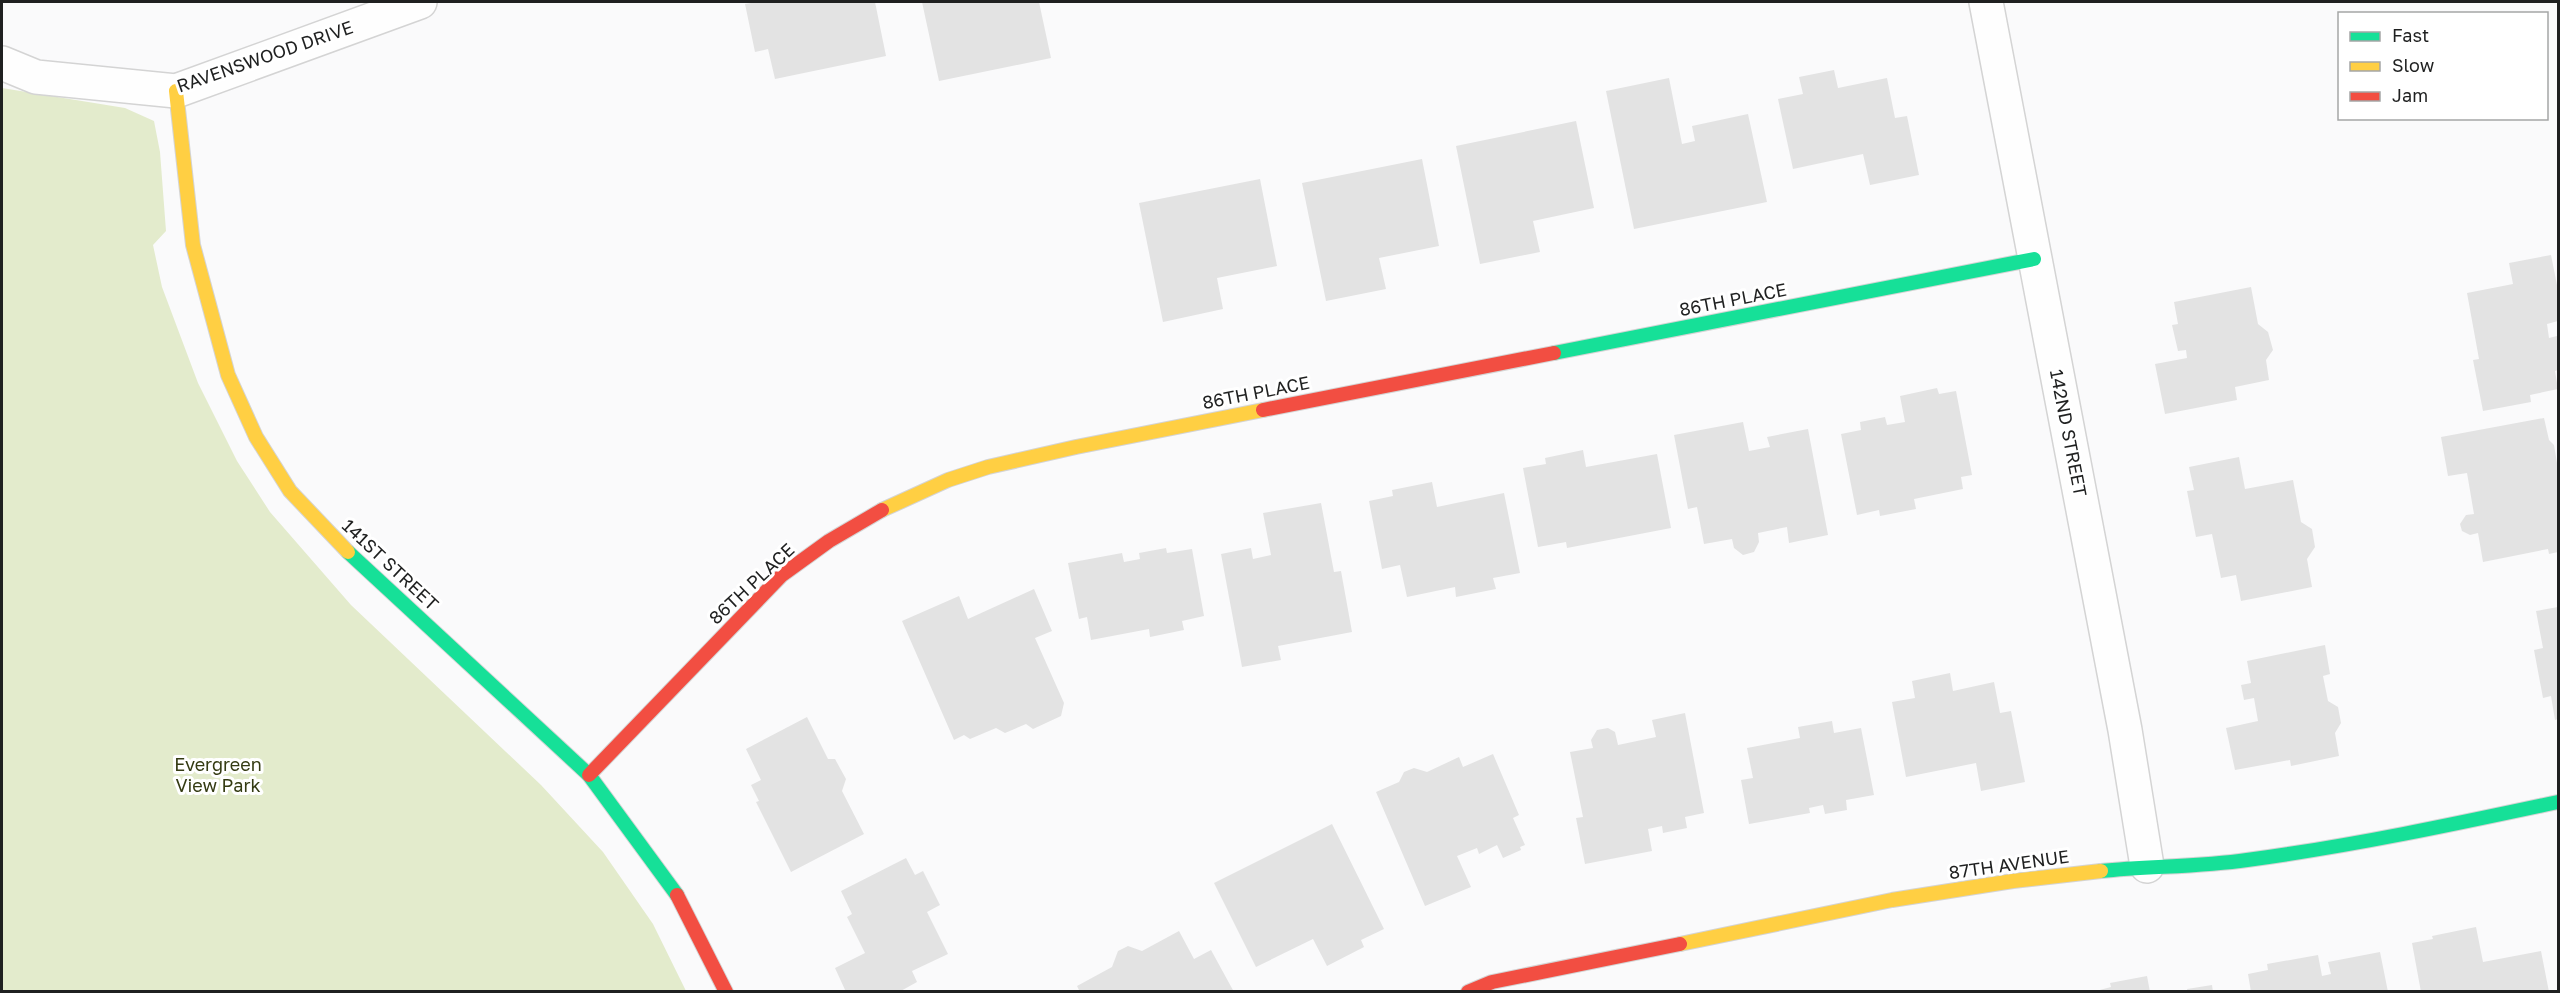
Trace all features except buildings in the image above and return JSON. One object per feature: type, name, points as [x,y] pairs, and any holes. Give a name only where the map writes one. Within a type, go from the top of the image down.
[{"type":"street","name":"RAVENSWOOD DRIVE","points":[[2,63],[36,77],[176,91],[420,2]]},
{"type":"street","name":"142ND STREET","points":[[1986,2],[2125,730],[2147,866]]},
{"type":"street","name":"141ST STREET","points":[[176,91],[193,245],[228,375],[256,437],[290,491],[330,535],[589,775],[677,894],[726,992]]},
{"type":"street","name":"86TH PLACE","points":[[589,775],[782,575],[828,541],[870,515],[948,480],[988,466],[1088,445],[2034,259]]},
{"type":"street","name":"87TH AVENUE","points":[[1468,992],[1492,982],[1892,900],[2013,881],[2147,866],[2244,861],[2362,843],[2559,802]]},
{"type":"green space","name":"Evergreen View Park","points":[[2,88],[125,108],[154,121],[160,152],[166,231],[153,245],[162,287],[198,383],[237,461],[270,512],[351,605],[541,785],[603,852],[653,924],[686,991],[2,991]]},
{"type":"traffic: fast","points":[[1554,353],[2034,259]]},
{"type":"traffic: fast","points":[[348,552],[589,775],[677,895]]},
{"type":"traffic: fast","points":[[2101,871],[2247,860],[2403,834],[2558,802]]},
{"type":"traffic: slow","points":[[176,91],[193,245],[228,375],[256,437],[290,491],[348,552]]},
{"type":"traffic: slow","points":[[882,510],[948,480],[988,467],[1263,410]]},
{"type":"traffic: slow","points":[[1680,944],[1892,900],[2013,881],[2101,871]]},
{"type":"traffic: jam","points":[[1263,410],[1554,353]]},
{"type":"traffic: jam","points":[[589,775],[782,575],[829,541],[882,510]]},
{"type":"traffic: jam","points":[[677,895],[726,992]]},
{"type":"traffic: jam","points":[[1468,992],[1492,982],[1680,944]]}]
